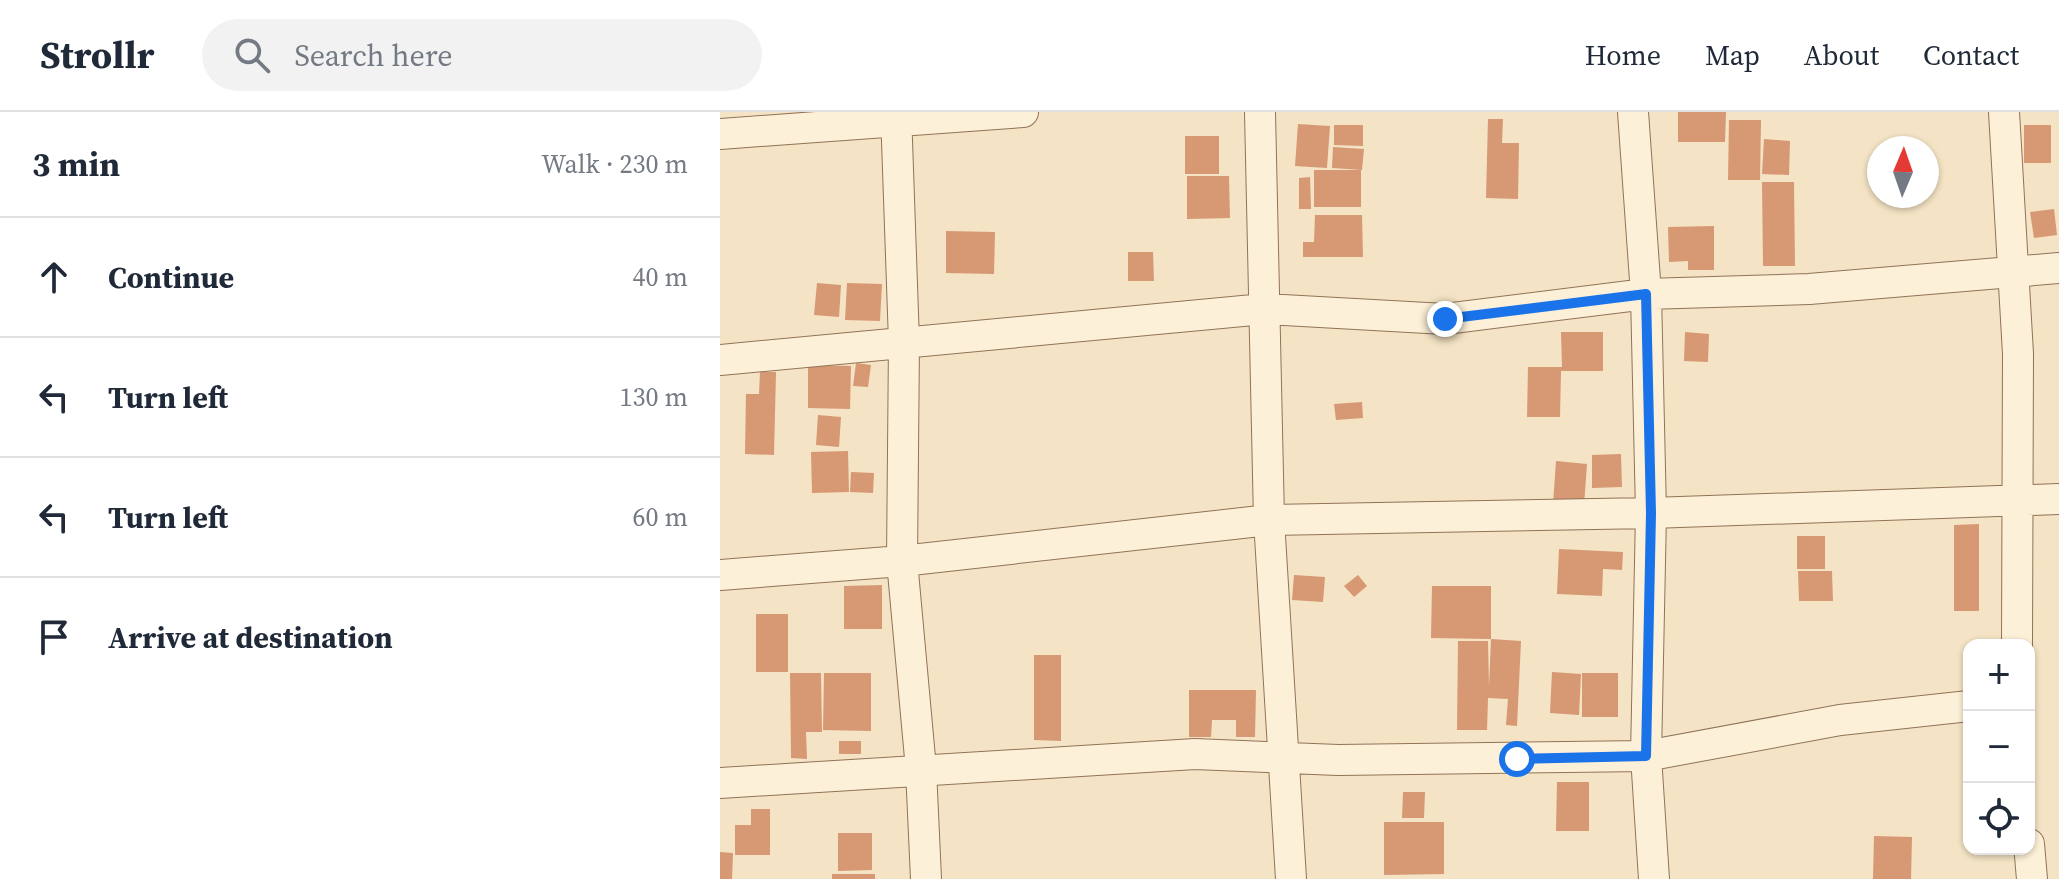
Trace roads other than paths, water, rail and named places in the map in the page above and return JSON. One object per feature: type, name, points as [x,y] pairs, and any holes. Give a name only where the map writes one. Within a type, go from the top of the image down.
[{"type":"street","points":[[720,134],[895,117],[1023,112]]},
{"type":"street","points":[[1260,112],[1269,520],[1291,879]]},
{"type":"street","points":[[1633,112],[1646,294],[1651,513],[1646,756],[1654,879]]},
{"type":"street","points":[[2004,112],[2018,354],[2017,639]]},
{"type":"street","points":[[895,117],[904,342],[902,561],[921,769],[926,879]]},
{"type":"street","points":[[720,360],[1264,309],[1445,319],[1646,294],[1809,289],[2059,268]]},
{"type":"street","points":[[720,575],[902,561],[1269,520],[1651,513],[2017,503],[2059,499]]},
{"type":"street","points":[[720,783],[1195,754],[1284,758],[1646,756],[1840,720],[1963,707]]},
{"type":"street","points":[[2030,855],[2032,879]]}]
